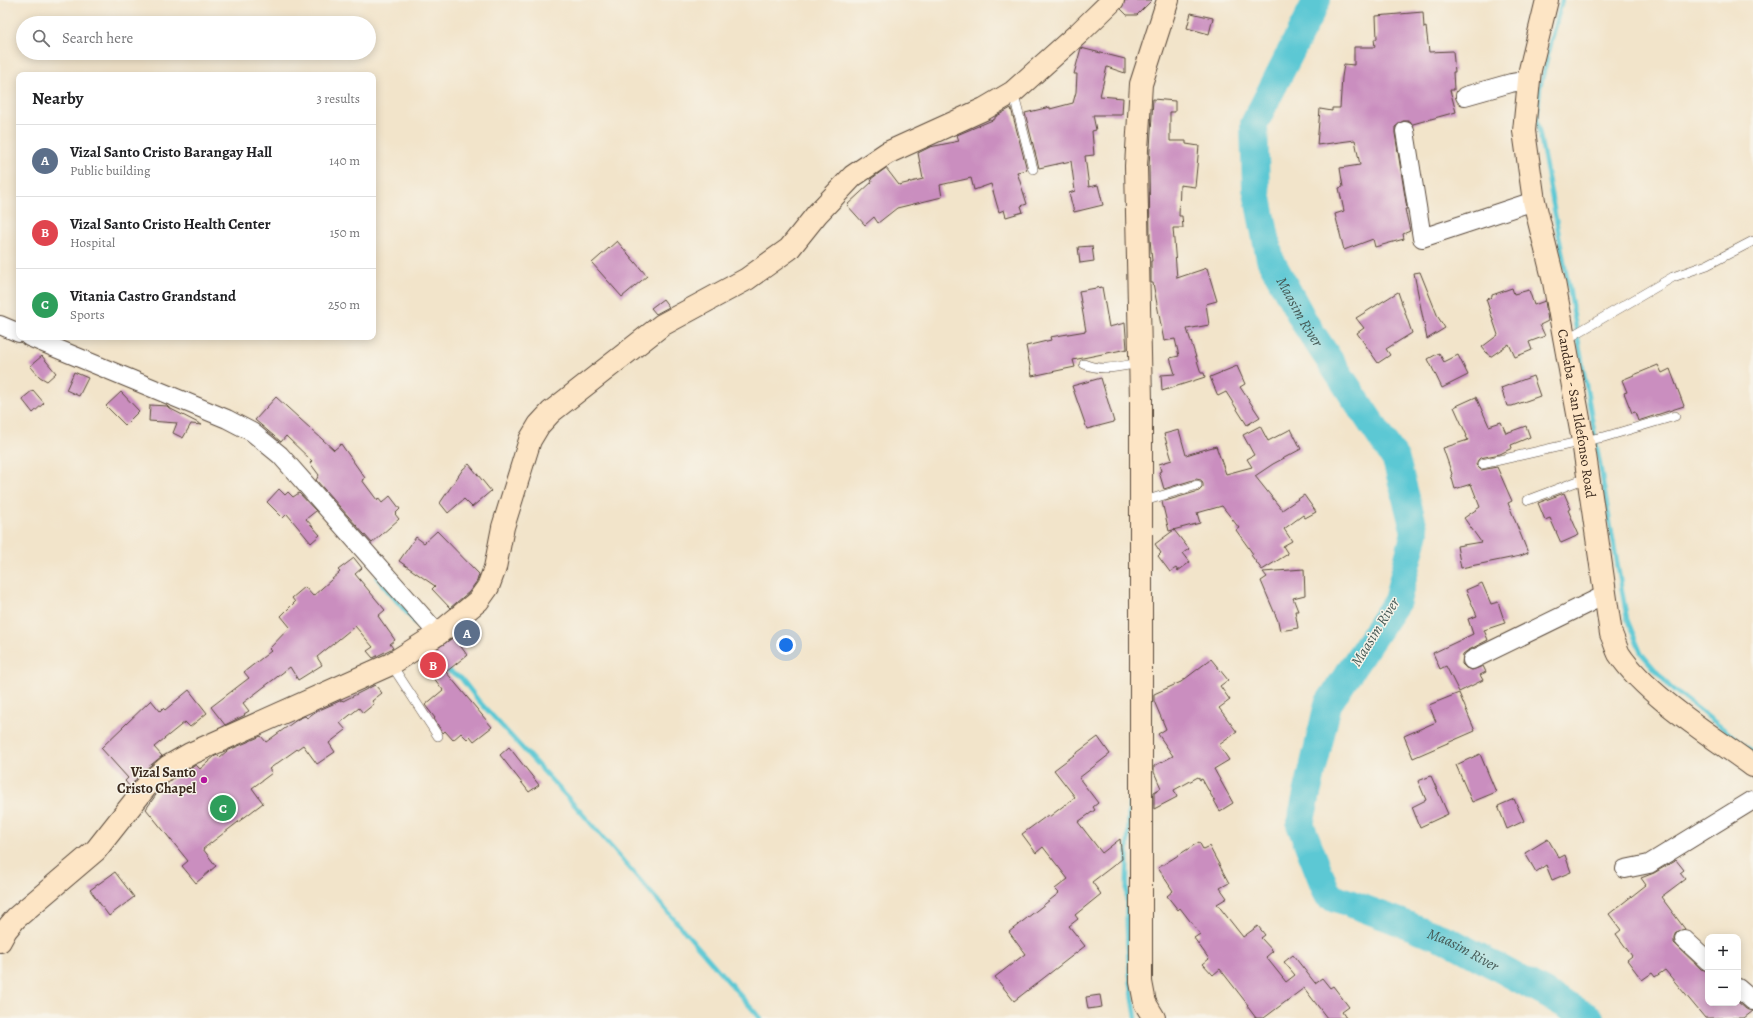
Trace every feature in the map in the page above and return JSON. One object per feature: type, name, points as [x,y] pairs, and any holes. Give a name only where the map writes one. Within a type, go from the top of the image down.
[{"type":"street","points":[[0,941],[6,930],[16,918],[96,850],[149,783],[169,766],[190,754],[391,664],[438,634],[478,601],[488,587],[495,568],[503,527],[530,440],[539,425],[551,412],[662,325],[747,279],[789,249],[817,214],[853,176],[887,153],[984,109],[1013,92],[1079,33],[1113,0]]},
{"type":"street","points":[[1154,1018],[1145,1003],[1141,982],[1141,502],[1136,166],[1141,84],[1168,0]]},
{"type":"street","name":"Candaba - San Ildefonso Road","points":[[1547,0],[1528,80],[1524,131],[1534,201],[1569,338],[1587,441],[1589,477],[1611,634],[1618,652],[1631,670],[1667,702],[1753,766]]},
{"type":"street","points":[[1465,96],[1511,83],[1528,80]]},
{"type":"street","points":[[1405,131],[1422,238],[1534,201]]},
{"type":"street","points":[[0,325],[16,332]]},
{"type":"street","points":[[36,340],[227,419],[252,432],[280,455],[438,634]]},
{"type":"street","points":[[1472,660],[1605,595]]},
{"type":"street","points":[[1625,869],[1649,864],[1753,800]]},
{"type":"street","points":[[1684,939],[1705,958]]},
{"type":"street","points":[[1741,991],[1753,1001]]},
{"type":"lane","points":[[1013,92],[1033,169]]},
{"type":"lane","points":[[1569,338],[1673,276],[1707,265],[1753,241]]},
{"type":"lane","points":[[1084,364],[1094,368],[1103,369],[1140,363]]},
{"type":"lane","points":[[1482,464],[1604,437],[1675,416]]},
{"type":"lane","points":[[1528,500],[1589,477]]},
{"type":"lane","points":[[1141,502],[1198,485]]},
{"type":"lane","points":[[391,664],[438,736]]},
{"type":"building","points":[[1125,0],[1152,0],[1137,15],[1127,15],[1121,9]]},
{"type":"building","points":[[1423,12],[1424,28],[1426,27],[1429,52],[1453,51],[1455,72],[1453,72],[1454,90],[1450,90],[1456,112],[1413,124],[1408,121],[1403,121],[1395,127],[1407,209],[1405,209],[1410,231],[1403,234],[1404,239],[1375,247],[1373,239],[1344,250],[1335,214],[1344,211],[1339,188],[1343,187],[1340,168],[1360,165],[1355,140],[1317,145],[1320,109],[1332,111],[1332,108],[1340,108],[1344,64],[1354,65],[1354,47],[1375,47],[1374,39],[1377,39],[1376,16]]},
{"type":"building","points":[[1191,13],[1213,18],[1209,34],[1187,28]]},
{"type":"building","points":[[1081,48],[1125,59],[1125,73],[1107,67],[1100,96],[1123,98],[1122,115],[1093,115],[1096,130],[1092,131],[1094,155],[1085,156],[1089,187],[1098,185],[1103,205],[1074,212],[1069,193],[1075,191],[1071,161],[1039,168],[1025,113],[1073,103],[1076,92],[1077,74],[1074,74]]},
{"type":"building","points":[[1153,99],[1175,101],[1175,112],[1170,112],[1170,141],[1186,141],[1186,144],[1199,146],[1195,187],[1180,185],[1179,216],[1182,216],[1183,228],[1173,228],[1177,278],[1207,268],[1217,301],[1206,304],[1209,325],[1187,329],[1201,373],[1204,373],[1205,377],[1162,391],[1161,375],[1175,374],[1170,358],[1179,356],[1175,339],[1164,341],[1153,283],[1151,283],[1152,261],[1150,239],[1149,166]]},
{"type":"building","points":[[1011,108],[1027,170],[1017,172],[1027,204],[1021,206],[1023,212],[1006,217],[1004,210],[999,212],[991,184],[974,190],[971,178],[940,185],[942,197],[897,208],[878,223],[874,217],[865,225],[847,205],[872,182],[871,179],[886,168],[899,185],[923,179],[918,153],[930,147],[959,141],[957,135],[995,119],[995,117]]},
{"type":"building","points":[[617,241],[647,276],[622,297],[592,263]]},
{"type":"building","points":[[1092,246],[1094,261],[1080,263],[1078,247]]},
{"type":"building","points":[[1420,272],[1438,317],[1445,328],[1427,339],[1414,273]]},
{"type":"building","points":[[1102,287],[1109,327],[1125,323],[1127,349],[1073,360],[1075,367],[1032,376],[1026,346],[1051,340],[1050,337],[1086,331],[1079,291]]},
{"type":"building","points":[[1512,288],[1514,294],[1529,290],[1534,305],[1545,301],[1548,321],[1540,325],[1545,336],[1529,342],[1532,350],[1515,357],[1509,344],[1490,357],[1482,347],[1498,335],[1486,299],[1492,297],[1492,295]]},
{"type":"building","points":[[1398,292],[1412,333],[1386,349],[1390,355],[1378,363],[1357,333],[1364,328],[1356,318]]},
{"type":"building","points":[[663,299],[669,307],[656,314],[651,308]]},
{"type":"building","points":[[1439,353],[1444,362],[1458,355],[1468,375],[1442,388],[1428,359]]},
{"type":"building","points":[[42,356],[56,373],[47,381],[40,377],[30,366]]},
{"type":"building","points":[[1658,365],[1662,373],[1670,369],[1684,406],[1638,421],[1635,412],[1632,413],[1624,393],[1627,392],[1622,380]]},
{"type":"building","points":[[1237,366],[1245,384],[1240,387],[1260,417],[1247,425],[1226,392],[1218,396],[1210,377]]},
{"type":"building","points":[[74,372],[88,378],[79,396],[66,390]]},
{"type":"building","points":[[1533,376],[1540,396],[1512,406],[1507,406],[1501,388]]},
{"type":"building","points":[[1101,378],[1114,422],[1087,429],[1072,386]]},
{"type":"building","points":[[33,390],[44,403],[33,413],[22,399]]},
{"type":"building","points":[[121,392],[139,411],[125,425],[106,406]]},
{"type":"building","points":[[276,397],[334,450],[341,444],[365,478],[362,480],[377,500],[378,498],[382,503],[390,496],[400,509],[395,514],[399,519],[372,543],[316,480],[319,475],[310,463],[312,461],[286,436],[281,442],[255,420]]},
{"type":"building","points":[[1476,397],[1489,426],[1501,422],[1506,433],[1526,426],[1530,437],[1511,445],[1512,448],[1500,454],[1480,458],[1476,465],[1481,470],[1497,467],[1512,501],[1508,503],[1528,553],[1461,568],[1457,546],[1481,542],[1464,518],[1480,507],[1471,484],[1455,489],[1452,474],[1443,448],[1468,440],[1454,407]]},
{"type":"building","points":[[150,405],[167,406],[202,425],[191,424],[183,438],[173,433],[177,423],[149,421]]},
{"type":"building","points":[[1260,426],[1268,441],[1291,429],[1301,449],[1273,464],[1255,476],[1282,510],[1304,495],[1316,512],[1305,518],[1303,515],[1284,529],[1292,541],[1283,546],[1288,554],[1262,570],[1236,530],[1239,528],[1222,506],[1197,513],[1200,523],[1169,531],[1162,502],[1199,491],[1203,487],[1203,484],[1201,480],[1196,479],[1164,489],[1159,472],[1161,471],[1159,464],[1172,460],[1164,434],[1179,430],[1186,455],[1216,446],[1226,474],[1252,467],[1247,459],[1254,455],[1243,435]]},
{"type":"building","points":[[469,464],[491,491],[472,507],[464,499],[448,513],[440,503],[463,469]]},
{"type":"building","points":[[279,489],[285,495],[288,492],[293,497],[299,493],[316,511],[306,519],[320,535],[311,543],[287,514],[283,518],[267,502]]},
{"type":"building","points":[[1564,493],[1571,509],[1568,510],[1579,535],[1561,543],[1550,518],[1545,520],[1538,503]]},
{"type":"building","points":[[1174,530],[1189,549],[1183,553],[1190,562],[1178,571],[1176,568],[1170,572],[1158,556],[1161,553],[1155,544]]},
{"type":"building","points":[[437,531],[479,574],[477,581],[469,592],[450,608],[432,589],[435,586],[399,561],[416,537],[424,543]]},
{"type":"building","points":[[354,558],[362,568],[355,574],[385,610],[378,616],[395,640],[390,644],[393,648],[373,658],[367,651],[373,647],[355,626],[317,657],[322,665],[298,680],[290,667],[243,703],[249,711],[244,714],[245,715],[225,725],[211,707],[249,678],[244,672],[271,651],[269,649],[290,627],[281,616],[295,602],[292,598],[305,587],[313,596],[340,572],[338,570]]},
{"type":"building","points":[[1304,569],[1305,595],[1293,598],[1298,611],[1295,611],[1298,628],[1280,631],[1278,621],[1261,581],[1267,577],[1263,572]]},
{"type":"building","points":[[1482,583],[1491,604],[1498,602],[1505,623],[1484,630],[1488,640],[1463,654],[1462,664],[1466,668],[1472,670],[1483,666],[1486,672],[1480,675],[1483,680],[1459,692],[1446,666],[1440,669],[1433,653],[1473,634],[1468,619],[1477,616],[1466,590]]},
{"type":"building","points":[[454,637],[467,655],[446,672],[492,727],[474,741],[470,736],[467,739],[461,733],[453,740],[445,731],[443,733],[434,719],[435,718],[425,705],[443,690],[420,660]]},
{"type":"building","points":[[1211,659],[1228,680],[1220,686],[1230,700],[1219,708],[1237,732],[1219,745],[1229,760],[1214,769],[1233,803],[1220,811],[1202,779],[1200,780],[1198,777],[1174,790],[1177,797],[1154,809],[1154,792],[1161,788],[1154,772],[1154,766],[1173,756],[1158,734],[1166,729],[1154,701],[1154,694],[1181,682]]},
{"type":"building","points":[[375,685],[382,693],[372,701],[374,704],[363,713],[359,708],[340,723],[346,730],[329,743],[335,752],[317,764],[303,745],[269,769],[272,773],[252,788],[263,803],[203,849],[216,866],[196,883],[182,866],[188,861],[146,809],[158,792],[176,776],[196,765],[200,769],[215,756],[218,755],[220,757],[227,751],[261,736],[266,742],[298,719],[305,716],[307,718],[315,712],[342,700],[343,701]]},
{"type":"building","points":[[189,690],[207,713],[190,727],[185,722],[154,747],[162,756],[141,773],[130,787],[125,781],[128,778],[101,748],[151,700],[160,711],[163,708],[165,710]]},
{"type":"building","points":[[1459,693],[1475,731],[1413,758],[1404,736],[1436,722],[1429,705]]},
{"type":"building","points":[[1098,737],[1110,754],[1079,778],[1098,803],[1093,807],[1095,810],[1078,822],[1102,853],[1120,839],[1122,859],[1092,882],[1101,894],[1075,915],[1078,919],[1069,926],[1085,946],[1014,1001],[995,977],[1025,954],[1009,932],[1059,893],[1055,889],[1068,879],[1043,847],[1036,853],[1022,834],[1048,815],[1049,817],[1075,797],[1054,770]]},
{"type":"building","points":[[509,747],[539,785],[529,792],[500,755]]},
{"type":"building","points":[[1480,754],[1496,792],[1472,802],[1456,765]]},
{"type":"building","points":[[1431,776],[1448,814],[1420,827],[1412,807],[1426,800],[1418,781]]},
{"type":"building","points":[[1514,799],[1524,821],[1507,829],[1498,806]]},
{"type":"building","points":[[1548,839],[1559,858],[1565,855],[1571,872],[1552,880],[1546,865],[1536,872],[1525,853]]},
{"type":"building","points":[[1199,842],[1203,849],[1209,846],[1229,883],[1220,888],[1227,898],[1217,904],[1243,937],[1258,926],[1265,935],[1261,938],[1273,951],[1266,957],[1286,982],[1295,975],[1284,962],[1293,955],[1315,983],[1322,978],[1330,988],[1333,986],[1349,1007],[1342,1012],[1346,1018],[1327,1018],[1304,988],[1264,1018],[1256,1018],[1247,1006],[1248,1005],[1220,969],[1213,975],[1203,964],[1209,959],[1194,938],[1200,934],[1180,908],[1178,910],[1167,896],[1173,891],[1158,868]]},
{"type":"building","points":[[1676,860],[1684,870],[1680,873],[1685,879],[1661,897],[1685,929],[1676,932],[1674,943],[1701,969],[1705,970],[1705,1006],[1741,1006],[1741,1005],[1746,1009],[1753,1011],[1744,1018],[1705,1018],[1665,970],[1655,977],[1652,973],[1642,980],[1627,960],[1632,956],[1616,934],[1621,930],[1609,914],[1646,885],[1641,878],[1654,873]]},
{"type":"building","points":[[115,872],[134,897],[109,916],[90,890]]},
{"type":"building","points":[[1100,995],[1102,1007],[1088,1009],[1086,997]]},
{"type":"waterway","name":"Maasim River","points":[[1317,0],[1254,124],[1256,188],[1270,259],[1306,325],[1396,460],[1415,532],[1397,601],[1328,704],[1300,824],[1328,895],[1450,941],[1590,1018]]},
{"type":"waterway","points":[[1562,0],[1540,87],[1537,120],[1570,293],[1627,619],[1641,653],[1670,687],[1753,752]]},
{"type":"waterway","points":[[377,578],[426,635]]},
{"type":"waterway","points":[[445,666],[450,672],[461,678],[478,700],[579,810],[760,1018]]},
{"type":"waterway","points":[[1130,778],[1127,928],[1128,958],[1136,1018]]},
{"type":"place","name":"Vizal Santo Cristo Barangay Hall","points":[[467,633]]},
{"type":"place","name":"Vizal Santo Cristo Health Center","points":[[433,665]]},
{"type":"place","name":"Vizal Santo Cristo Chapel","points":[[204,780]]},
{"type":"place","name":"Vitania Castro Grandstand","points":[[223,808]]}]
